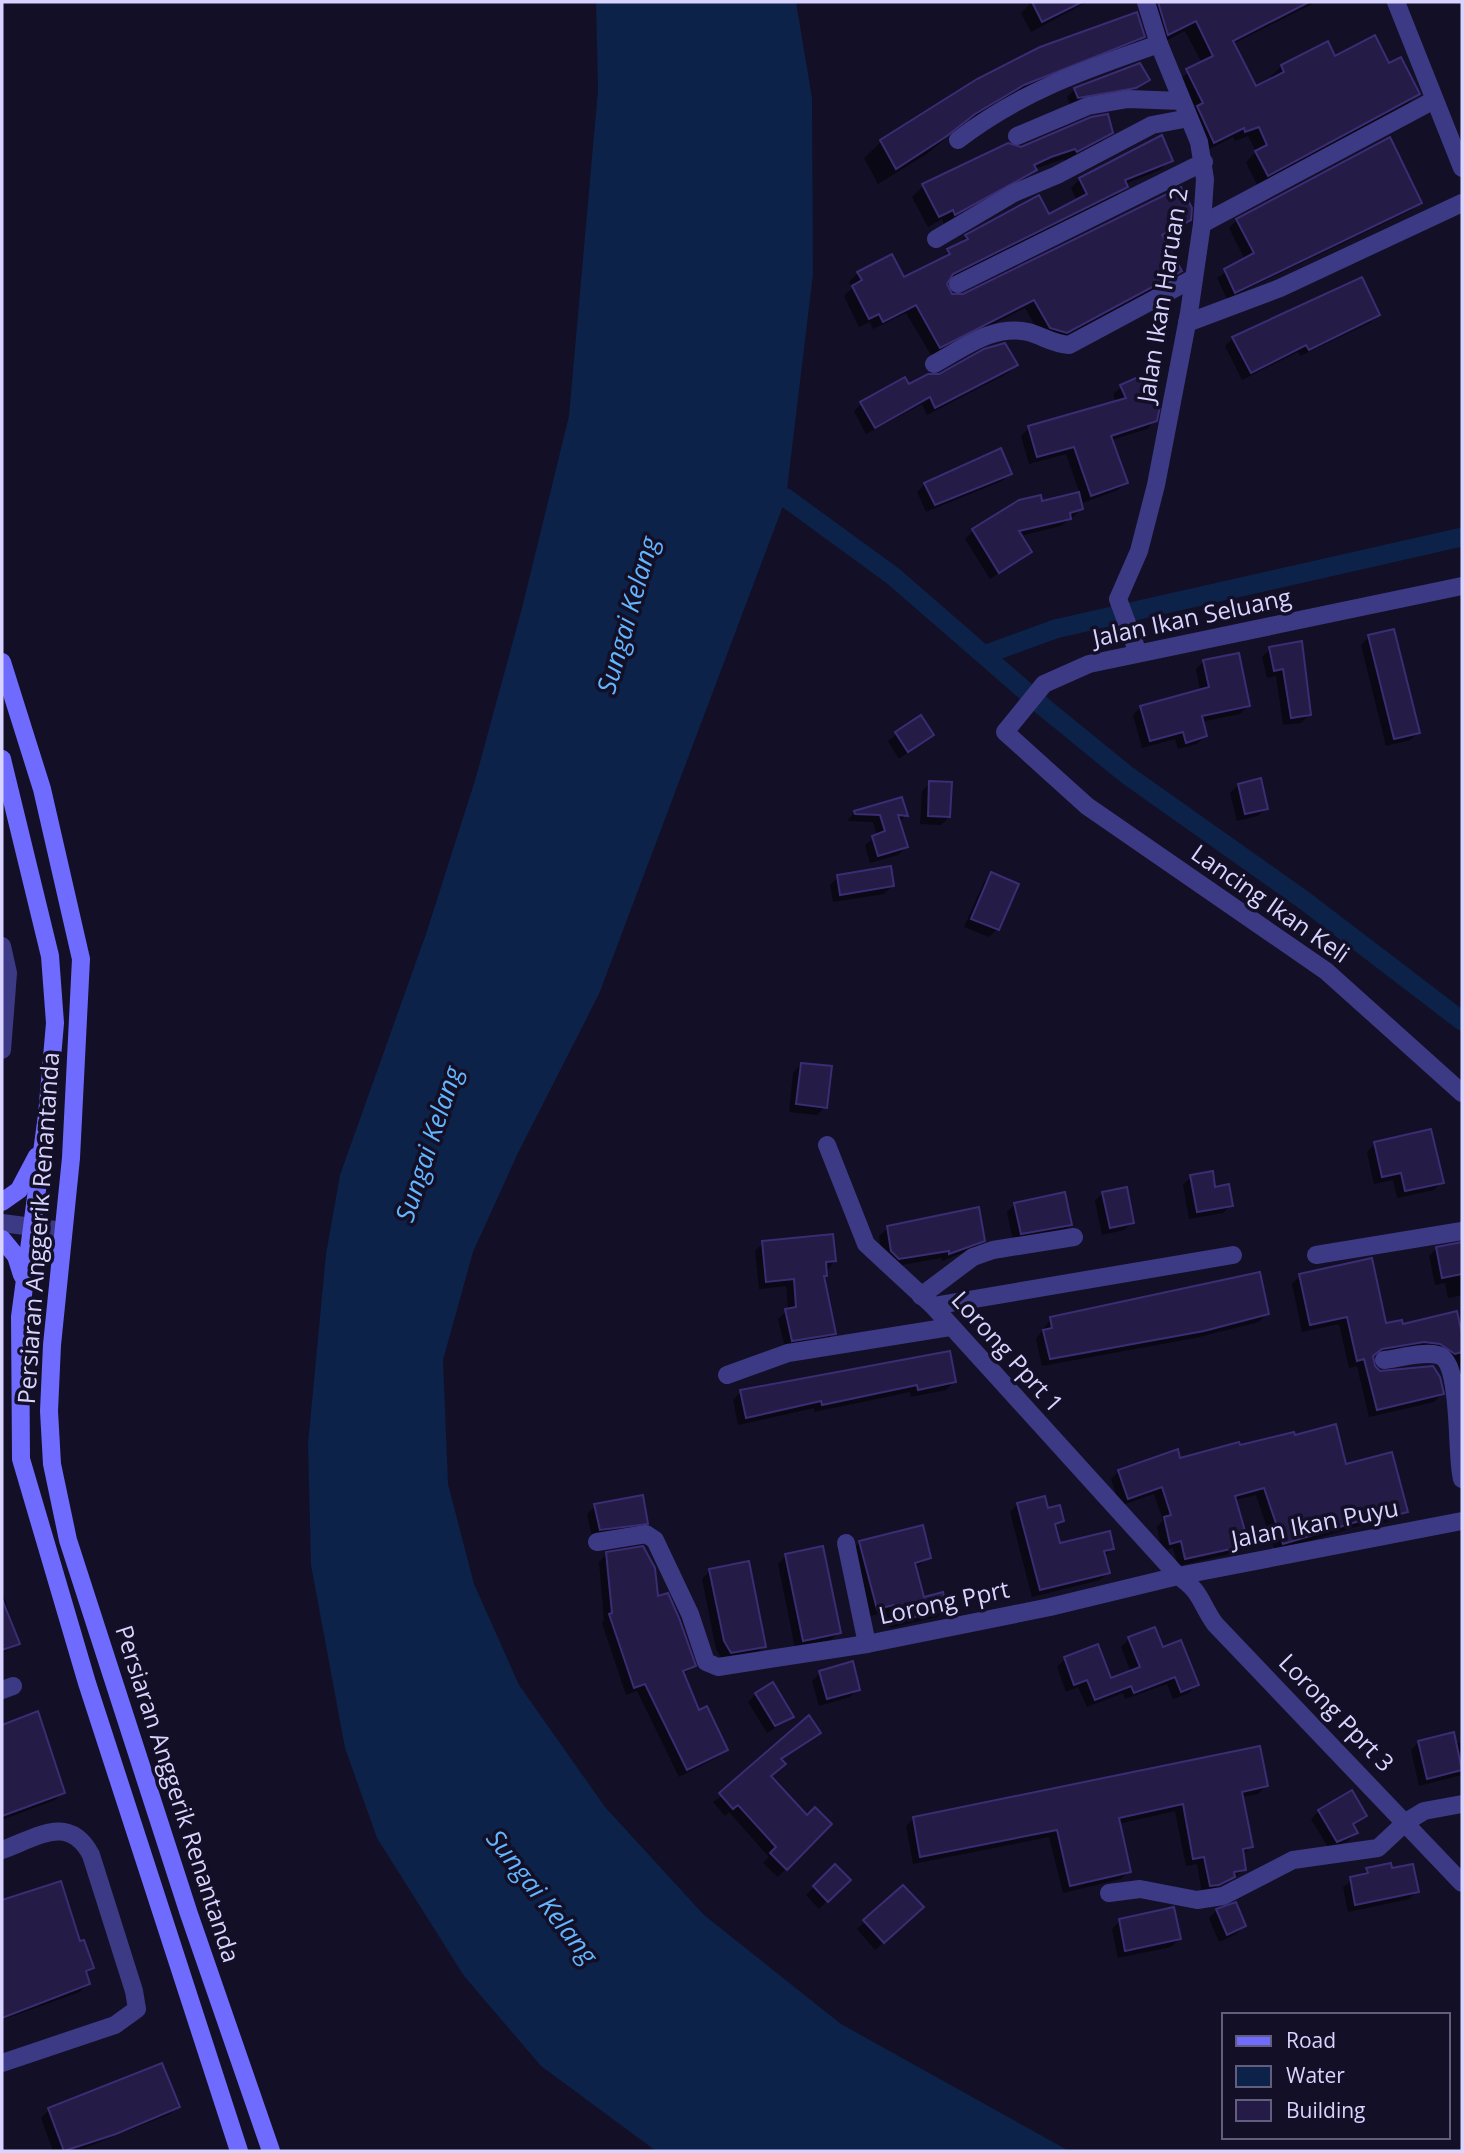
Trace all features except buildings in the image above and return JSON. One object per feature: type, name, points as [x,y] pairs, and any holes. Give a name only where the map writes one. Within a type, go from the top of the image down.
[{"type":"main road","name":"Persiaran Anggerik Renantanda","points":[[2,662],[42,789],[81,959],[71,1158],[62,1231],[49,1411],[52,1464],[68,1540],[189,1914],[271,2151]]},
{"type":"main road","name":"Persiaran Anggerik Renantanda","points":[[2,759],[50,956],[55,1023],[44,1142],[23,1278],[19,1395],[24,1471],[118,1782],[239,2151]]},
{"type":"main road","points":[[2,1202],[19,1190],[44,1142]]},
{"type":"main road","points":[[2,1239],[16,1256],[23,1278]]},
{"type":"street","name":"Jalan Ikan Haruan 2","points":[[1138,653],[1127,630],[1118,599],[1139,551],[1187,323],[1202,224],[1205,162],[1159,44],[1146,2]]},
{"type":"street","points":[[1396,2],[1462,168]]},
{"type":"street","points":[[958,140],[1001,111],[1069,74],[1159,44]]},
{"type":"street","points":[[1017,136],[1088,106],[1128,99],[1182,101]]},
{"type":"street","points":[[1202,224],[1434,100]]},
{"type":"street","points":[[936,239],[1014,193],[1057,175],[1152,125],[1189,118]]},
{"type":"street","points":[[958,284],[1205,162]]},
{"type":"street","points":[[1187,323],[1280,288],[1462,202]]},
{"type":"street","points":[[934,364],[1000,329],[1030,332],[1054,344],[1069,345],[1194,278]]},
{"type":"street","name":"Jalan Ikan Seluang","points":[[1040,766],[1005,732],[1044,684],[1089,664],[1462,586]]},
{"type":"street","name":"Lancing Ikan Keli","points":[[1040,766],[1087,806],[1326,971],[1462,1093]]},
{"type":"street","points":[[2,946],[8,973],[2,1050]]},
{"type":"street","name":"Lorong Pprt 1","points":[[827,1145],[866,1244],[927,1301],[1178,1576]]},
{"type":"street","points":[[2,1223],[62,1231]]},
{"type":"street","points":[[1316,1255],[1462,1231]]},
{"type":"street","points":[[927,1301],[973,1257],[993,1250],[1074,1237]]},
{"type":"street","points":[[927,1301],[1233,1255]]},
{"type":"street","points":[[727,1375],[788,1353],[950,1327]]},
{"type":"street","points":[[1384,1360],[1427,1354],[1442,1355],[1450,1363],[1455,1385],[1457,1461],[1462,1479]]},
{"type":"street","name":"Jalan Ikan Puyu","points":[[1178,1576],[1462,1521]]},
{"type":"street","name":"Lorong Pprt","points":[[597,1542],[646,1534],[655,1539],[690,1614],[706,1662],[718,1667],[867,1644],[1178,1576]]},
{"type":"street","points":[[846,1543],[867,1644]]},
{"type":"street","name":"Lorong Pprt 3","points":[[1178,1576],[1197,1589],[1203,1607],[1215,1624],[1462,1883]]},
{"type":"street","points":[[1109,1893],[1140,1889],[1197,1900],[1223,1896],[1293,1860],[1378,1848],[1406,1822],[1424,1811],[1462,1804]]},
{"type":"street","points":[[2,1850],[46,1833],[70,1832],[82,1838],[95,1868],[134,1991],[137,2009],[115,2025],[2,2063]]},
{"type":"water","name":"Sungai Kelang","points":[[596,2],[796,2],[812,98],[813,274],[786,498],[599,994],[518,1153],[473,1252],[443,1360],[448,1484],[474,1584],[519,1685],[605,1807],[704,1915],[841,2024],[1069,2151],[656,2151],[541,2066],[464,1976],[377,1838],[345,1748],[311,1565],[308,1444],[326,1254],[340,1175],[427,931],[476,777],[522,608],[569,416],[598,90]]},
{"type":"waterway","points":[[762,489],[786,498],[893,576],[1046,709],[1127,775],[1305,901],[1462,1021]]},
{"type":"waterway","points":[[984,655],[1055,629],[1462,537]]}]
